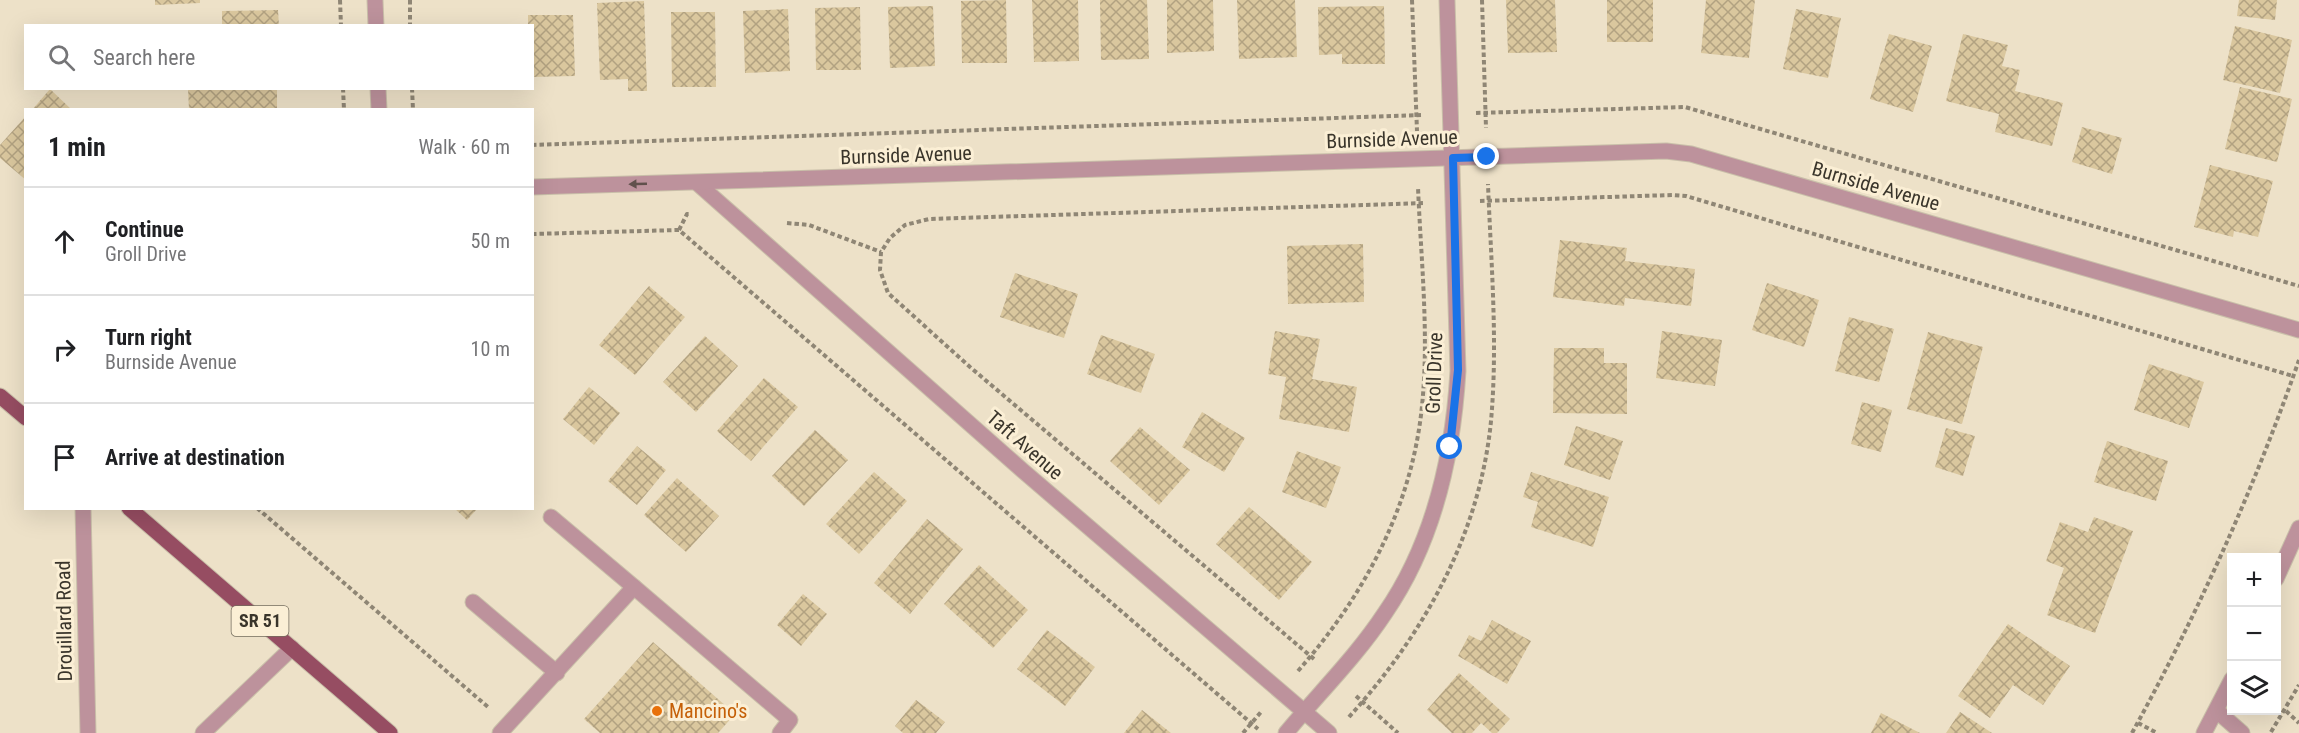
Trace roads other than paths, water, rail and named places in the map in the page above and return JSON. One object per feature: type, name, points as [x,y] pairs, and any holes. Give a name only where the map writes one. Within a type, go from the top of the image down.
[{"type":"main road","points":[[0,396],[24,416]]},
{"type":"main road","name":"SR 51","points":[[131,510],[390,733]]},
{"type":"street","points":[[375,0],[376,24]]},
{"type":"street","name":"Groll Drive","points":[[1286,733],[1336,678],[1397,594],[1439,500],[1455,419],[1458,370],[1447,0]]},
{"type":"street","points":[[378,90],[378,108]]},
{"type":"street","name":"Burnside Avenue","points":[[534,187],[1648,151],[1691,154],[2299,330]]},
{"type":"street","name":"Taft Avenue","points":[[697,183],[1022,470],[1329,733]]},
{"type":"street","name":"Drouillard Road","points":[[83,510],[88,733]]},
{"type":"street","points":[[551,517],[790,720],[780,733]]},
{"type":"street","points":[[2281,570],[2299,528]]},
{"type":"street","points":[[504,728],[634,587]]},
{"type":"street","points":[[472,602],[557,673]]},
{"type":"street","points":[[203,733],[292,648]]},
{"type":"street","points":[[2204,733],[2227,690]]},
{"type":"street","points":[[2217,711],[2242,733]]},
{"type":"place","name":"Mancino's","points":[[657,711]]}]
